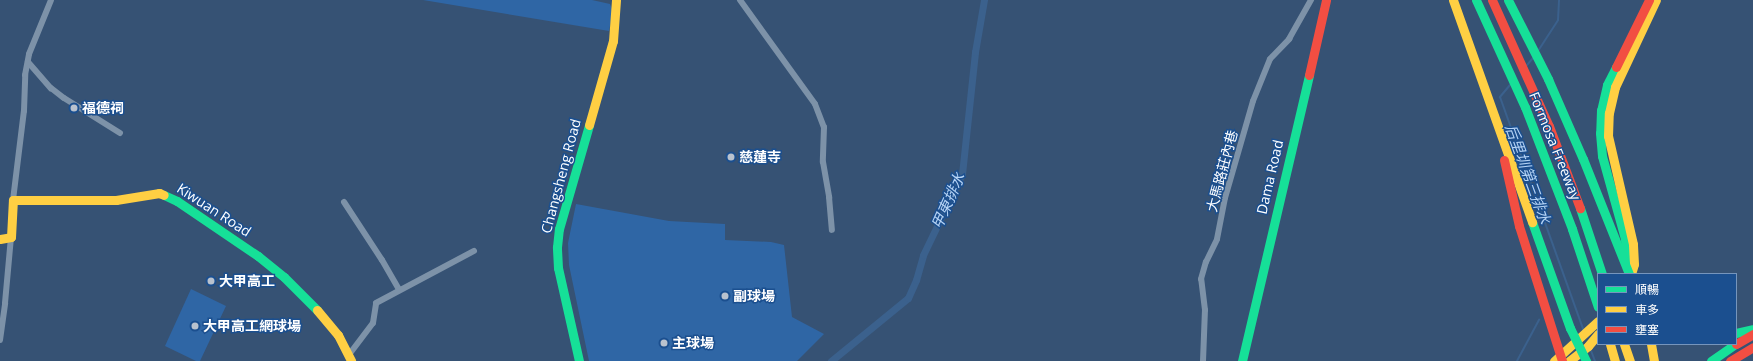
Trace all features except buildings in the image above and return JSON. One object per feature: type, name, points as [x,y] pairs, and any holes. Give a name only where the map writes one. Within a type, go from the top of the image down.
[{"type":"main road","name":"Changsheng Road","points":[[579,361],[558,268],[557,247],[559,229],[613,41],[616,0]]},
{"type":"main road","name":"Dama Road","points":[[1242,361],[1326,0]]},
{"type":"main road","points":[[1453,0],[1570,328],[1586,361]]},
{"type":"main road","name":"Formosa Freeway","points":[[1476,0],[1525,107],[1572,228],[1597,304]]},
{"type":"main road","name":"Formosa Freeway","points":[[1492,0],[1548,126],[1588,230],[1602,273]]},
{"type":"main road","points":[[1508,0],[1548,80],[1631,273]]},
{"type":"main road","points":[[1624,273],[1626,265],[1625,238],[1602,156],[1600,132],[1601,110],[1607,85],[1648,0]]},
{"type":"main road","points":[[1631,273],[1634,264],[1633,244],[1608,136],[1609,113],[1615,87],[1656,0]]},
{"type":"main road","points":[[1484,90],[1502,155],[1519,226],[1562,361]]},
{"type":"main road","name":"Kiwuan Road","points":[[13,200],[116,200],[159,193],[167,196],[258,256],[284,277],[325,317],[338,335],[350,359]]},
{"type":"main road","points":[[0,239],[11,237],[13,200]]},
{"type":"main road","points":[[1554,361],[1597,322]]},
{"type":"main road","points":[[1737,334],[1753,328]]},
{"type":"main road","points":[[1737,343],[1753,334]]},
{"type":"main road","points":[[1569,361],[1588,346],[1597,335]]},
{"type":"main road","points":[[1610,345],[1615,361]]},
{"type":"main road","points":[[1624,345],[1630,361]]},
{"type":"main road","points":[[1651,345],[1654,361]]},
{"type":"main road","points":[[1711,361],[1735,345]]},
{"type":"main road","points":[[1730,361],[1753,346]]},
{"type":"street","points":[[13,200],[24,111],[25,75],[29,54],[52,0]]},
{"type":"street","points":[[740,0],[815,104],[824,127],[823,162],[830,197],[832,230]]},
{"type":"street","name":"大馬路莊內巷","points":[[1203,361],[1205,310],[1201,279],[1206,262],[1217,239],[1225,198],[1253,101],[1270,59],[1289,39],[1311,0]]},
{"type":"street","points":[[28,62],[51,88],[64,98],[120,133]]},
{"type":"street","points":[[344,202],[382,260],[399,290]]},
{"type":"street","points":[[0,340],[11,237]]},
{"type":"street","points":[[350,359],[373,323],[376,303],[474,251]]},
{"type":"shaded area","points":[[423,0],[592,0],[610,4],[613,11],[609,31]]},
{"type":"shaded area","points":[[576,204],[669,221],[725,224],[725,240],[771,242],[784,245],[792,317],[824,334],[797,361],[589,361],[569,265],[568,243]]},
{"type":"shaded area","name":"大甲高工網球場","points":[[191,289],[226,306],[200,361],[196,361],[165,346]]},
{"type":"waterway","name":"甲東排水","points":[[831,361],[908,298],[916,280],[923,255],[962,174],[975,52],[984,0]]},
{"type":"waterway","name":"后里圳第三排水","points":[[1538,51],[1558,20],[1559,0]]},
{"type":"waterway","name":"后里圳第三排水","points":[[1527,65],[1533,58]]},
{"type":"waterway","name":"后里圳第三排水","points":[[1510,85],[1500,97],[1584,331]]},
{"type":"waterway","points":[[1517,361],[1539,320]]},
{"type":"waterway","name":"后里圳第三排水","points":[[1590,348],[1595,361]]},
{"type":"traffic: fast","points":[[1476,0],[1525,107],[1572,229],[1597,304]]},
{"type":"traffic: fast","points":[[1508,0],[1548,79],[1583,159],[1629,273]]},
{"type":"traffic: fast","points":[[1616,67],[1607,85],[1601,110],[1600,133],[1602,156],[1625,239],[1626,261]]},
{"type":"traffic: fast","points":[[1242,361],[1309,75]]},
{"type":"traffic: fast","points":[[579,361],[558,268],[557,247],[559,229],[589,125]]},
{"type":"traffic: fast","points":[[164,195],[177,201],[258,256],[284,277],[317,310]]},
{"type":"traffic: fast","points":[[1580,208],[1602,273]]},
{"type":"traffic: fast","points":[[1532,222],[1570,328],[1586,361]]},
{"type":"traffic: fast","points":[[1737,333],[1753,329]]},
{"type":"traffic: fast","points":[[1711,361],[1734,345]]},
{"type":"traffic: slow","points":[[589,125],[613,41],[616,0]]},
{"type":"traffic: slow","points":[[1453,0],[1532,222]]},
{"type":"traffic: slow","points":[[1631,273],[1634,264],[1633,244],[1608,136],[1609,113],[1615,87],[1656,0]]},
{"type":"traffic: slow","points":[[0,239],[11,237],[13,200],[116,200],[159,193],[164,195]]},
{"type":"traffic: slow","points":[[317,310],[338,335],[351,361]]},
{"type":"traffic: slow","points":[[1554,361],[1597,322]]},
{"type":"traffic: slow","points":[[1569,361],[1588,346],[1597,335]]},
{"type":"traffic: slow","points":[[1610,345],[1615,361]]},
{"type":"traffic: slow","points":[[1624,345],[1630,361]]},
{"type":"traffic: slow","points":[[1651,345],[1654,361]]},
{"type":"traffic: jam","points":[[1309,75],[1326,0]]},
{"type":"traffic: jam","points":[[1492,0],[1549,126],[1580,208]]},
{"type":"traffic: jam","points":[[1616,67],[1649,0]]},
{"type":"traffic: jam","points":[[1504,160],[1519,226],[1562,361]]},
{"type":"traffic: jam","points":[[1737,343],[1753,334]]},
{"type":"traffic: jam","points":[[1730,361],[1753,347]]},
{"type":"place","name":"福德祠","points":[[74,108]]},
{"type":"place","name":"慈蓮寺","points":[[731,157]]},
{"type":"place","name":"大甲高工","points":[[211,281]]},
{"type":"place","name":"副球場","points":[[725,296]]},
{"type":"place","name":"大甲高工網球場","points":[[195,326]]},
{"type":"place","name":"主球場","points":[[664,343]]}]
